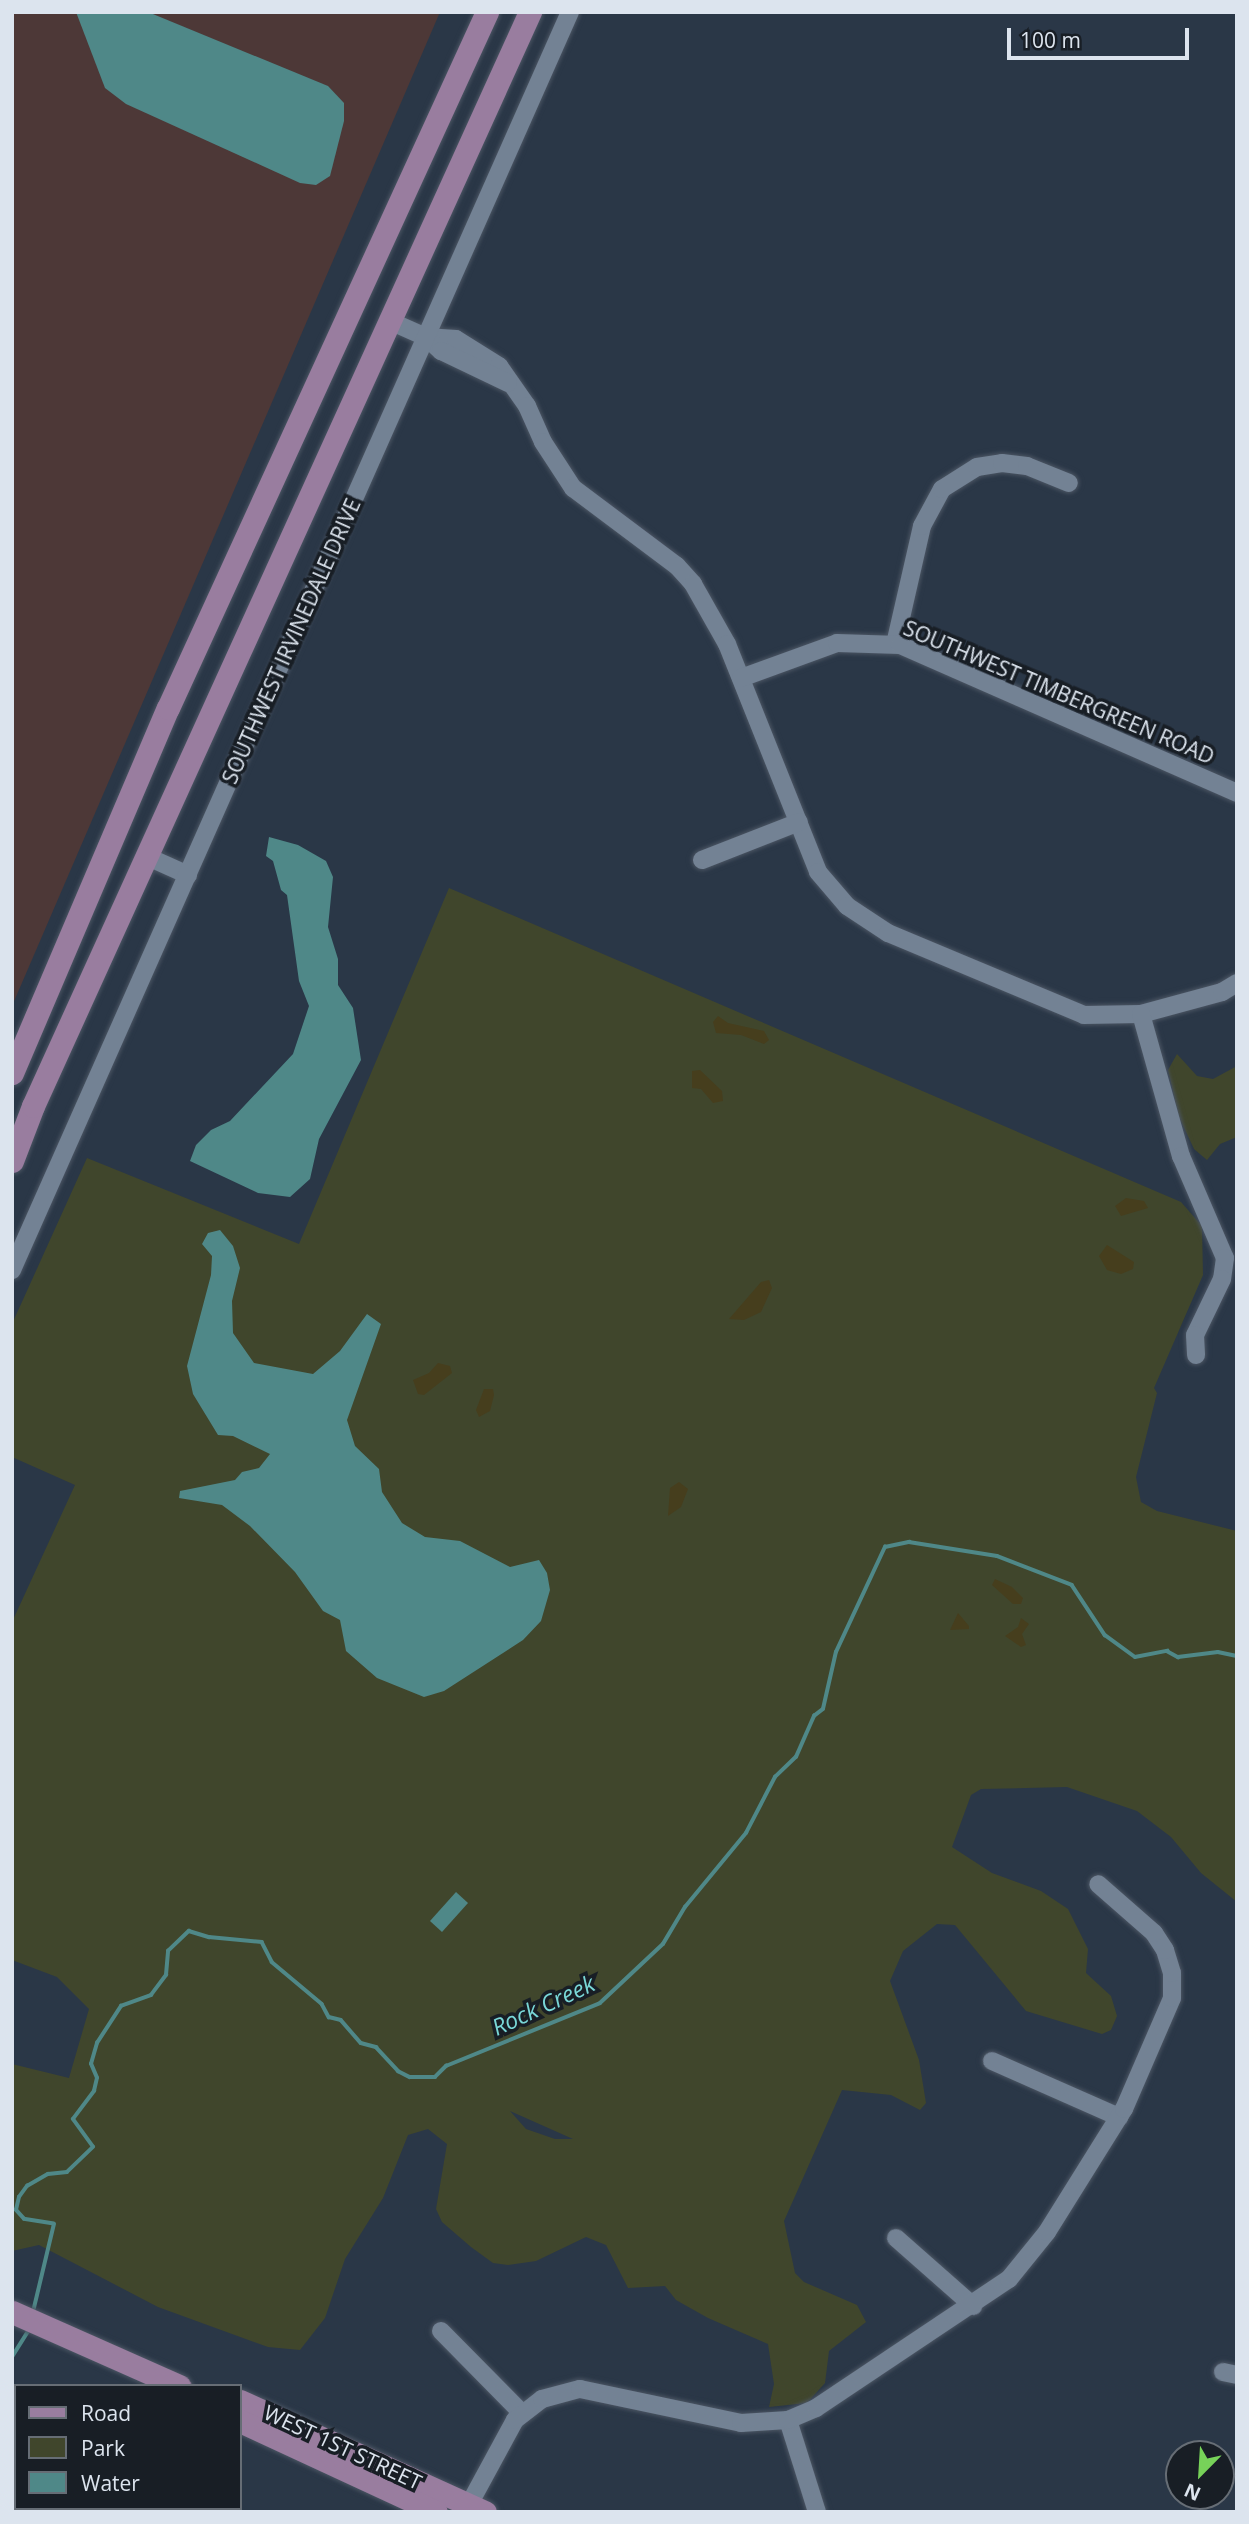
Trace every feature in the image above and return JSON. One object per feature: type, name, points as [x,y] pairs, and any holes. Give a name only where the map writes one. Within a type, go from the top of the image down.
[{"type":"main road","points":[[12,1073],[168,708],[487,12]]},
{"type":"main road","name":"SOUTHWEST IRVINEDALE DRIVE","points":[[12,1161],[33,1106],[392,322],[530,12]]},
{"type":"main road","points":[[12,2312],[180,2384]]},
{"type":"main road","name":"WEST 1ST STREET","points":[[242,2402],[473,2509]]},
{"type":"main road","name":"WEST 1ST STREET","points":[[242,2422],[436,2512]]},
{"type":"street","name":"SOUTHWEST IRVINEDALE DRIVE","points":[[12,1270],[570,12]]},
{"type":"street","points":[[392,322],[426,337],[440,352],[511,385],[573,488],[677,566],[693,584],[718,623],[818,872],[847,906],[871,924],[1059,1007],[1098,1017],[1140,1014],[1222,992],[1237,983]]},
{"type":"street","points":[[895,644],[922,526],[942,489],[977,467],[1002,463],[1027,466],[1069,483]]},
{"type":"street","name":"SOUTHWEST TIMBERGREEN ROAD","points":[[741,678],[837,643],[895,644],[1237,793]]},
{"type":"street","points":[[702,860],[799,822]]},
{"type":"street","points":[[148,857],[188,875]]},
{"type":"street","points":[[1140,1014],[1181,1156],[1225,1258],[1222,1279],[1195,1335],[1196,1355]]},
{"type":"street","points":[[473,2509],[505,2434],[522,2413],[542,2399],[580,2389],[741,2423],[788,2420],[816,2408],[972,2305],[1024,2263],[1119,2117],[1167,2014],[1172,1973],[1154,1933],[1098,1884]]},
{"type":"street","points":[[992,2061],[1119,2117]]},
{"type":"street","points":[[897,2238],[972,2305]]},
{"type":"street","points":[[442,2332],[522,2413]]},
{"type":"street","points":[[788,2420],[817,2512]]},
{"type":"shaded area","points":[[12,12],[440,12],[12,1006]]},
{"type":"green space","points":[[449,888],[1181,1202],[1202,1226],[1203,1275],[1154,1388],[1157,1393],[1136,1477],[1141,1502],[1157,1511],[1237,1531],[1237,1902],[1201,1873],[1171,1837],[1137,1811],[1067,1787],[981,1789],[971,1795],[952,1847],[992,1873],[1041,1891],[1068,1909],[1088,1949],[1086,1973],[1111,1996],[1117,2016],[1111,2030],[1102,2034],[1026,2011],[955,1925],[937,1924],[903,1951],[890,1981],[919,2060],[926,2103],[920,2110],[891,2095],[842,2090],[784,2221],[795,2273],[804,2282],[857,2305],[866,2322],[829,2351],[825,2383],[807,2403],[769,2407],[774,2384],[768,2344],[708,2318],[676,2300],[665,2286],[628,2288],[606,2245],[586,2237],[536,2261],[508,2265],[493,2263],[442,2222],[436,2209],[447,2144],[428,2129],[408,2135],[383,2198],[345,2259],[325,2318],[300,2350],[268,2347],[158,2307],[39,2245],[12,2251],[12,2064],[69,2078],[89,2009],[57,1977],[12,1960],[12,1622],[75,1485],[12,1457],[12,1324],[87,1158],[299,1244]],"holes":[[[510,2111],[573,2139],[555,2139],[526,2129]]]},
{"type":"green space","points":[[1177,1054],[1197,1076],[1213,1079],[1237,1066],[1237,1137],[1220,1144],[1207,1160],[1194,1149],[1179,1117],[1168,1070]]},
{"type":"sand","points":[[718,1016],[728,1023],[764,1031],[769,1040],[764,1044],[741,1035],[716,1033],[713,1022]]},
{"type":"sand","points":[[700,1070],[722,1091],[723,1101],[713,1103],[701,1089],[692,1088],[692,1071]]},
{"type":"sand","points":[[1126,1198],[1144,1201],[1148,1208],[1121,1216],[1115,1206]]},
{"type":"sand","points":[[1107,1245],[1134,1262],[1133,1269],[1121,1274],[1107,1270],[1099,1256]]},
{"type":"sand","points":[[769,1280],[772,1288],[761,1312],[744,1320],[729,1319],[761,1282]]},
{"type":"sand","points":[[438,1363],[450,1366],[452,1373],[424,1395],[418,1394],[413,1380],[429,1373]]},
{"type":"sand","points":[[484,1389],[493,1389],[494,1395],[490,1411],[479,1417],[476,1410]]},
{"type":"sand","points":[[679,1482],[688,1489],[681,1507],[668,1516],[670,1488]]},
{"type":"sand","points":[[995,1579],[1012,1587],[1023,1598],[1021,1604],[1013,1604],[992,1585]]},
{"type":"sand","points":[[958,1613],[969,1626],[969,1629],[950,1630]]},
{"type":"sand","points":[[1021,1618],[1029,1624],[1022,1634],[1026,1645],[1021,1647],[1005,1636],[1018,1627]]},
{"type":"water","points":[[76,12],[148,12],[328,86],[344,103],[344,121],[330,176],[316,185],[300,183],[126,104],[105,88]]},
{"type":"water","points":[[269,837],[298,845],[326,861],[333,877],[328,927],[338,959],[338,985],[353,1008],[361,1060],[319,1139],[310,1179],[290,1197],[258,1193],[190,1161],[196,1145],[211,1130],[230,1121],[293,1054],[309,1006],[299,981],[287,895],[281,890],[273,861],[266,856]]},
{"type":"water","points":[[220,1230],[233,1246],[240,1268],[232,1301],[233,1333],[254,1363],[313,1374],[340,1351],[367,1314],[381,1324],[347,1420],[355,1446],[379,1469],[382,1492],[402,1523],[425,1537],[460,1541],[510,1567],[539,1560],[547,1573],[550,1590],[541,1621],[523,1640],[444,1691],[424,1697],[377,1678],[346,1651],[340,1620],[323,1611],[295,1572],[250,1526],[222,1505],[179,1498],[180,1491],[235,1480],[242,1472],[259,1468],[270,1454],[233,1436],[218,1435],[193,1394],[187,1366],[211,1275],[212,1256],[202,1244],[208,1233]]},
{"type":"water","points":[[456,1892],[468,1903],[442,1932],[430,1921]]},
{"type":"waterway","name":"Rock Creek","points":[[33,2312],[54,2224],[24,2219],[16,2210],[19,2197],[27,2186],[48,2174],[67,2172],[93,2147],[73,2119],[94,2091],[97,2078],[91,2064],[97,2043],[121,2006],[151,1995],[166,1975],[168,1951],[189,1931],[209,1937],[262,1942],[272,1962],[322,2004],[329,2017],[341,2020],[361,2043],[376,2047],[398,2071],[410,2077],[435,2077],[446,2066],[600,2003],[663,1944],[685,1907],[746,1833],[775,1777],[796,1757],[814,1716],[823,1709],[836,1652],[885,1547],[909,1542],[997,1556],[1072,1585],[1105,1635],[1135,1657],[1167,1651],[1178,1657],[1218,1652],[1237,1656]]},
{"type":"waterway","name":"Rock Creek","points":[[12,2357],[29,2330]]}]
